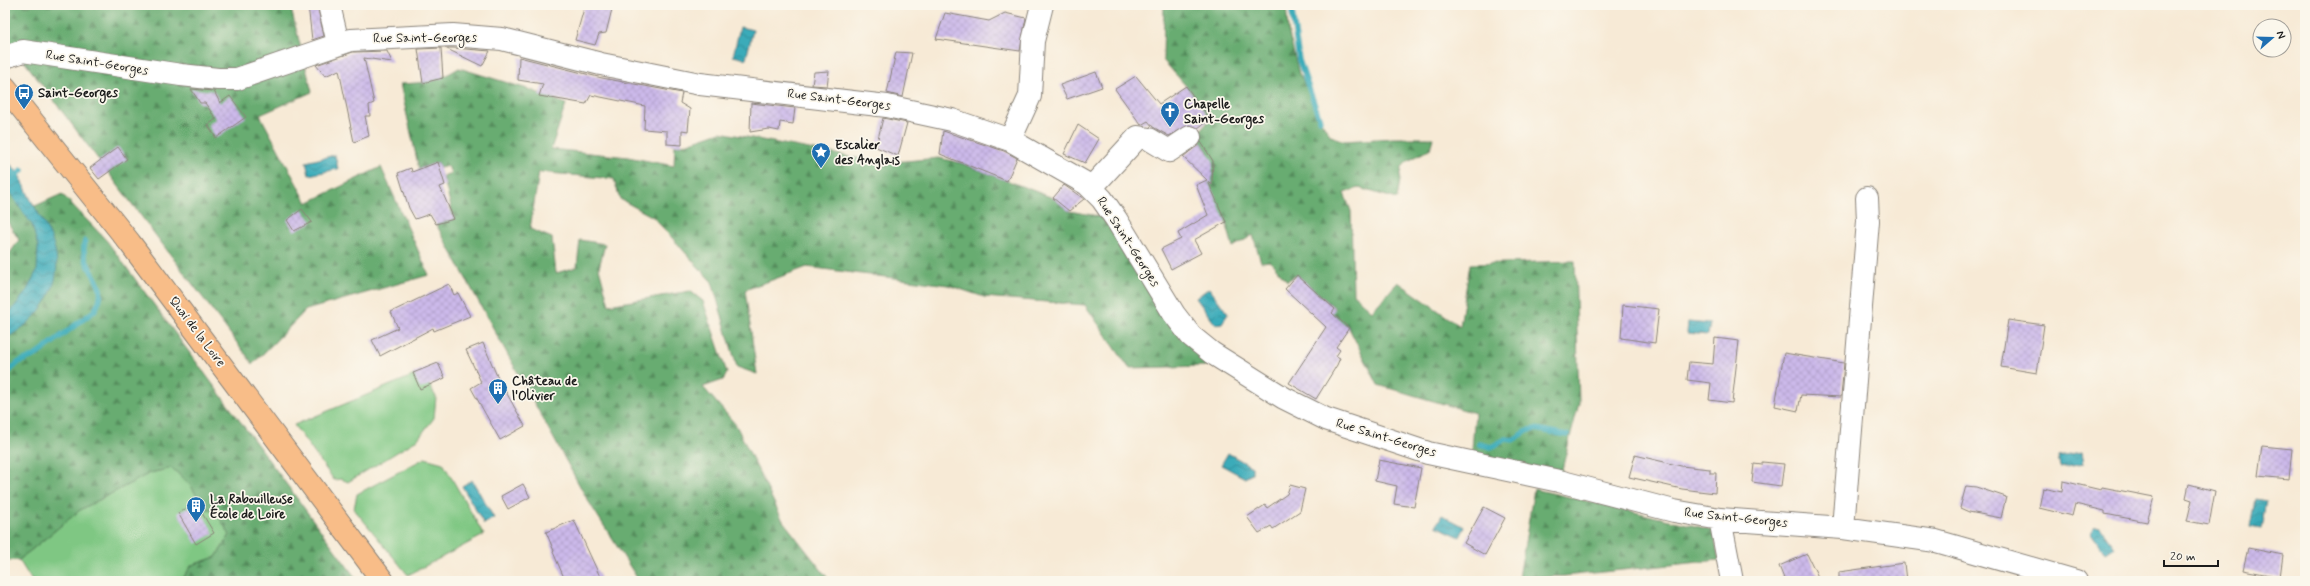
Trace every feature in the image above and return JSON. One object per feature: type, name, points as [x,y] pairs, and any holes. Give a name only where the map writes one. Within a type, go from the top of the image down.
[{"type":"main road","name":"Quai de la Loire","points":[[5,87],[130,243],[383,581]]},
{"type":"street","points":[[329,5],[338,44]]},
{"type":"street","points":[[1010,140],[1030,96],[1033,40],[1042,5]]},
{"type":"street","name":"Rue Saint-Georges","points":[[5,57],[23,51],[181,76],[237,79],[338,44],[369,38],[446,35],[502,39],[601,64],[700,84],[887,106],[952,120],[1010,140],[1052,162],[1091,188],[1102,199],[1116,219],[1174,314],[1191,336],[1212,353],[1314,414],[1428,453],[1559,481],[1674,511],[1720,519],[1843,528],[1936,541],[2076,581]]},
{"type":"street","points":[[1091,188],[1138,138],[1149,139],[1169,151],[1190,137]]},
{"type":"street","points":[[1843,528],[1868,222],[1867,198]]},
{"type":"street","points":[[1720,519],[1732,581]]},
{"type":"green space","points":[[5,5],[290,5],[312,92],[260,115],[307,203],[381,167],[429,275],[306,310],[253,364],[5,36]]},
{"type":"green space","points":[[1164,5],[1286,5],[1288,30],[1299,74],[1312,94],[1320,120],[1331,136],[1344,141],[1393,138],[1433,138],[1430,149],[1408,161],[1402,167],[1397,199],[1359,188],[1344,193],[1351,211],[1353,294],[1372,311],[1398,282],[1460,326],[1470,264],[1575,261],[1579,403],[1559,481],[1471,462],[1475,413],[1378,385],[1349,328],[1332,313],[1335,308],[1297,275],[1287,281],[1270,261],[1261,262],[1253,235],[1233,247],[1226,222],[1206,183],[1212,181],[1213,171],[1206,172],[1208,152],[1198,137],[1194,139],[1210,119],[1186,86],[1163,60]]},
{"type":"green space","points":[[459,68],[531,90],[566,104],[551,149],[628,157],[674,166],[675,145],[682,145],[720,132],[883,163],[939,158],[961,163],[1053,198],[1069,211],[1116,219],[1191,336],[1206,366],[1129,368],[1085,305],[984,297],[948,285],[807,267],[745,290],[757,374],[737,367],[712,282],[653,217],[620,199],[614,179],[539,172],[530,229],[552,238],[556,273],[577,267],[580,240],[605,244],[599,268],[609,305],[690,291],[703,301],[727,373],[723,380],[703,387],[736,425],[783,521],[830,581],[639,581],[587,499],[436,224],[454,219],[443,176],[451,173],[448,166],[440,168],[438,162],[419,169],[400,84],[417,83],[438,79]]},
{"type":"green space","points":[[5,166],[35,206],[62,194],[107,241],[358,581],[181,581],[192,565],[216,557],[230,535],[214,509],[205,509],[191,486],[172,468],[150,473],[80,510],[19,560],[5,561],[5,260],[19,240],[5,218]]},
{"type":"green space","points":[[422,372],[436,397],[434,418],[417,440],[348,482],[341,479],[334,480],[294,425]]},
{"type":"green space","points":[[425,458],[443,463],[484,535],[408,575],[354,509],[357,494]]},
{"type":"green space","points":[[172,468],[191,486],[205,509],[214,509],[230,535],[216,557],[192,565],[181,581],[32,581],[19,560],[80,510],[150,473]]},
{"type":"green space","points":[[1534,489],[1713,530],[1719,560],[1564,576],[1519,578]]},
{"type":"water","points":[[740,27],[753,30],[746,59],[733,56]]},
{"type":"water","points":[[335,155],[338,169],[309,175],[306,162]]},
{"type":"water","points":[[9,163],[20,176],[50,235],[55,251],[57,267],[55,282],[49,296],[41,308],[31,320],[5,339],[5,315],[10,312],[26,292],[37,270],[38,247],[32,225],[5,186],[5,166]]},
{"type":"water","points":[[1209,288],[1228,314],[1222,323],[1215,324],[1196,298]]},
{"type":"water","points":[[1688,322],[1710,324],[1708,335],[1687,333]]},
{"type":"water","points":[[2082,452],[2084,463],[2060,467],[2058,456]]},
{"type":"water","points":[[1228,453],[1252,467],[1252,474],[1245,478],[1221,465]]},
{"type":"water","points":[[472,480],[494,518],[484,524],[462,486]]},
{"type":"water","points":[[2255,499],[2266,501],[2261,529],[2250,527]]},
{"type":"water","points":[[1442,515],[1465,527],[1460,537],[1436,526]]},
{"type":"water","points":[[2093,527],[2100,527],[2114,547],[2105,553],[2091,533]]},
{"type":"building","points":[[308,5],[317,5],[324,36],[312,40]]},
{"type":"building","points":[[585,5],[613,5],[606,33],[599,34],[595,45],[575,40]]},
{"type":"building","points":[[945,13],[989,21],[1005,13],[1026,18],[1020,51],[936,39]]},
{"type":"building","points":[[441,48],[443,78],[423,83],[418,49]]},
{"type":"building","points":[[445,48],[453,48],[490,51],[482,66]]},
{"type":"building","points":[[387,51],[392,62],[364,58],[374,103],[369,105],[370,116],[365,116],[369,136],[354,142],[339,70],[325,76],[316,65],[353,52]]},
{"type":"building","points":[[896,52],[912,53],[903,97],[887,93]]},
{"type":"building","points":[[519,57],[602,78],[682,93],[680,103],[690,109],[688,131],[682,130],[682,145],[667,144],[667,131],[644,129],[645,106],[591,95],[586,104],[539,96],[543,84],[518,80]]},
{"type":"building","points":[[829,71],[827,86],[812,85],[814,72]]},
{"type":"building","points":[[1096,72],[1102,87],[1067,99],[1060,85]]},
{"type":"building","points":[[1136,76],[1159,104],[1186,86],[1210,119],[1198,128],[1189,125],[1169,136],[1153,127],[1148,121],[1141,125],[1115,89]]},
{"type":"building","points":[[191,89],[214,91],[220,103],[230,96],[246,117],[216,138],[208,125],[216,119],[205,103],[200,103]]},
{"type":"building","points":[[751,103],[795,108],[793,124],[780,122],[779,131],[769,129],[750,132]]},
{"type":"building","points":[[883,118],[907,123],[898,156],[876,147]]},
{"type":"building","points":[[1078,125],[1099,139],[1085,163],[1064,154]]},
{"type":"building","points":[[943,131],[1004,151],[1017,158],[1007,181],[940,154]]},
{"type":"building","points":[[1201,142],[1213,161],[1212,185],[1208,181],[1226,222],[1194,240],[1201,253],[1171,269],[1161,249],[1181,239],[1178,233],[1208,215],[1196,185],[1207,180],[1183,157]]},
{"type":"building","points":[[118,147],[127,159],[99,179],[90,168]]},
{"type":"building","points":[[438,162],[445,185],[440,187],[454,219],[436,224],[430,214],[415,219],[409,208],[398,173],[411,168],[412,172]]},
{"type":"building","points":[[1064,185],[1084,199],[1069,211],[1053,198]]},
{"type":"building","points":[[302,209],[312,222],[294,231],[287,220]]},
{"type":"building","points":[[1297,275],[1335,309],[1332,313],[1349,328],[1336,347],[1340,350],[1336,356],[1340,358],[1337,365],[1316,399],[1289,383],[1326,327],[1285,289]]},
{"type":"building","points":[[449,284],[454,295],[458,293],[470,316],[434,331],[433,328],[380,356],[372,340],[398,328],[391,312]]},
{"type":"building","points":[[1623,305],[1659,309],[1655,343],[1621,338]]},
{"type":"building","points":[[2008,320],[2044,325],[2037,373],[2001,367]]},
{"type":"building","points":[[1715,338],[1739,341],[1732,403],[1709,400],[1711,383],[1687,380],[1689,362],[1713,364]]},
{"type":"building","name":"Château de l'Olivier","points":[[483,343],[497,376],[525,426],[500,440],[471,388],[481,382],[466,350]]},
{"type":"building","points":[[1784,353],[1844,363],[1841,397],[1801,395],[1798,411],[1775,406]]},
{"type":"building","points":[[438,363],[445,378],[420,389],[413,373]]},
{"type":"building","points":[[2262,446],[2292,449],[2289,479],[2258,476]]},
{"type":"building","points":[[1635,455],[1681,466],[1710,469],[1710,473],[1716,473],[1715,493],[1682,489],[1629,477]]},
{"type":"building","points":[[1379,460],[1421,468],[1414,507],[1394,504],[1397,486],[1375,481]]},
{"type":"building","points":[[1762,462],[1784,464],[1781,486],[1752,482],[1754,464],[1762,465]]},
{"type":"building","points":[[2063,481],[2101,490],[2102,487],[2154,497],[2147,522],[2105,514],[2105,511],[2075,504],[2072,516],[2039,508],[2043,488],[2062,492]]},
{"type":"building","points":[[523,484],[530,497],[508,509],[501,496]]},
{"type":"building","points":[[2189,484],[2215,491],[2209,525],[2187,521],[2192,500],[2186,498]]},
{"type":"building","points":[[1290,485],[1305,489],[1300,511],[1273,529],[1271,526],[1259,533],[1247,517],[1265,505],[1267,508],[1287,494]]},
{"type":"building","points":[[1966,486],[1976,487],[2006,497],[2001,518],[1969,512],[1960,508]]},
{"type":"building","name":"La Rabouilleuse École de Loire","points":[[196,503],[214,533],[196,544],[178,513]]},
{"type":"building","points":[[1484,507],[1505,518],[1485,555],[1464,543]]},
{"type":"building","points":[[574,520],[602,581],[565,580],[546,532]]},
{"type":"building","points":[[2248,548],[2283,555],[2280,577],[2243,570]]},
{"type":"building","points":[[1807,554],[1820,581],[1785,581],[1779,566]]},
{"type":"building","points":[[1904,563],[1906,581],[1839,581],[1839,572]]},
{"type":"waterway","points":[[1291,5],[1299,60],[1320,120]]},
{"type":"waterway","points":[[14,179],[22,170]]},
{"type":"waterway","points":[[5,375],[19,362],[36,355],[94,311],[99,301],[100,292],[98,284],[86,260],[84,251],[85,241]]},
{"type":"waterway","points":[[1479,444],[1491,447],[1506,439],[1513,440],[1529,430],[1535,429],[1567,435]]},
{"type":"place","name":"Saint-Georges","points":[[24,110]]},
{"type":"place","name":"Chapelle Saint-Georges","points":[[1170,128]]},
{"type":"place","name":"Escalier des Anglais","points":[[821,169]]},
{"type":"place","name":"Château de l'Olivier","points":[[498,405]]},
{"type":"place","name":"La Rabouilleuse École de Loire","points":[[196,523]]}]
